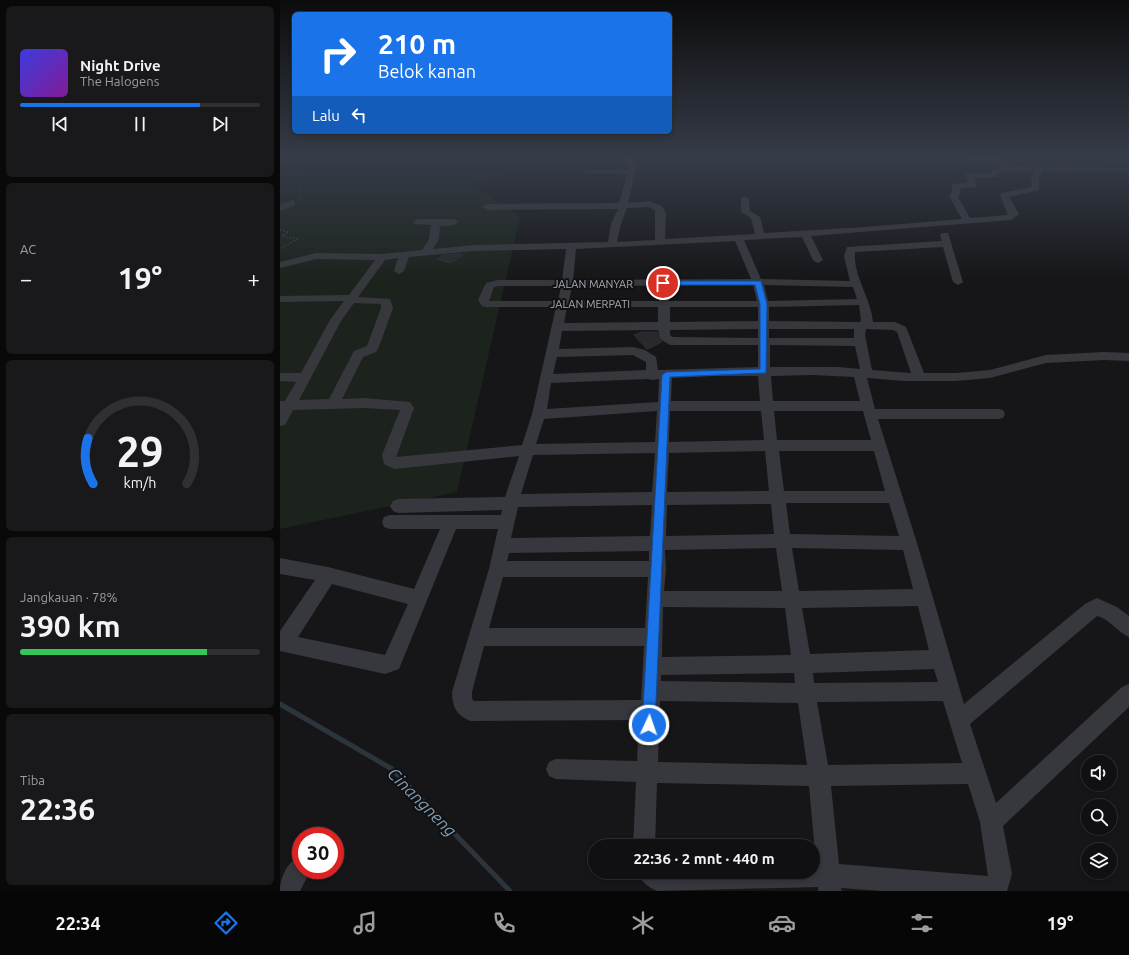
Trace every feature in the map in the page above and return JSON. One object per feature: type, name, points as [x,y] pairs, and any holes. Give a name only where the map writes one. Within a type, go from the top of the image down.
[{"type":"street","points":[[612,245],[616,224],[624,206],[626,198]]},
{"type":"street","points":[[745,198],[746,212],[755,217],[760,236]]},
{"type":"street","points":[[954,198],[967,220]]},
{"type":"street","points":[[280,265],[316,256],[382,257],[474,248],[612,245],[805,234],[941,223],[967,220],[995,214],[1014,216],[1005,198]]},
{"type":"street","points":[[280,208],[292,202]]},
{"type":"street","points":[[487,207],[624,206],[649,204],[659,208],[661,214],[660,242]]},
{"type":"street","points":[[418,222],[454,222]]},
{"type":"street","points":[[426,252],[434,239],[436,222]]},
{"type":"street","points":[[941,223],[958,282]]},
{"type":"street","points":[[805,234],[818,260]]},
{"type":"street","points":[[738,237],[758,283],[763,304],[764,371],[767,406],[779,497],[783,541],[819,776],[829,883]]},
{"type":"street","points":[[861,326],[867,323],[867,319],[863,302],[856,284],[850,249],[948,244]]},
{"type":"street","points":[[571,246],[564,304],[551,352],[539,414],[512,502],[497,569],[462,692],[462,703],[470,711],[650,700],[806,694],[950,691]]},
{"type":"street","points":[[399,271],[405,254]]},
{"type":"street","points":[[280,420],[285,406],[305,378],[336,320],[382,257]]},
{"type":"street","name":"JALAN MANYAR","points":[[486,304],[483,300],[490,285],[498,283],[567,284],[808,282],[856,284]]},
{"type":"street","points":[[663,283],[665,303],[664,336],[670,341],[860,342]]},
{"type":"street","points":[[280,300],[352,299],[386,301],[387,308],[372,349],[358,354],[333,404]]},
{"type":"street","name":"JALAN MERPATI","points":[[486,304],[763,304],[863,302]]},
{"type":"street","points":[[558,327],[665,325],[895,326],[902,330],[919,378]]},
{"type":"street","points":[[658,879],[990,888],[998,884],[1000,874],[991,822],[950,691],[909,543],[868,410],[859,335],[861,326]]},
{"type":"street","points":[[551,352],[633,351],[641,353],[652,360],[652,376]]},
{"type":"street","points":[[546,380],[764,371],[838,371],[919,378],[956,377],[1008,370],[1032,362],[1058,358],[1104,356],[1129,357]]},
{"type":"street","points":[[644,839],[666,375]]},
{"type":"street","points":[[280,377],[305,378]]},
{"type":"street","points":[[285,406],[364,403],[405,405],[407,408],[389,455],[389,460],[394,463],[527,450],[662,447],[879,446]]},
{"type":"street","points":[[539,414],[664,406],[767,406],[998,414]]},
{"type":"street","points":[[398,506],[512,502],[779,497],[895,497]]},
{"type":"street","points":[[390,522],[508,522]]},
{"type":"street","points":[[328,575],[282,643],[385,665],[392,662],[396,656],[451,522]]},
{"type":"street","points":[[501,546],[783,541],[909,543]]},
{"type":"street","points":[[280,566],[328,575],[420,599]]},
{"type":"street","points":[[497,569],[658,569]]},
{"type":"street","points":[[655,599],[793,600],[924,597]]},
{"type":"street","points":[[960,720],[1091,610],[1097,607],[1107,610],[1119,618],[1129,628]]},
{"type":"street","points":[[477,637],[654,637]]},
{"type":"street","points":[[652,666],[802,664],[942,659]]},
{"type":"street","points":[[991,822],[1129,694]]},
{"type":"street","points":[[556,769],[819,776],[976,773]]},
{"type":"street","points":[[287,891],[294,879]]},
{"type":"path","points":[[292,202],[302,199],[302,198]]},
{"type":"path","points":[[280,230],[289,232],[282,236],[297,239],[280,249]]},
{"type":"shaded area","points":[[280,198],[491,198],[520,217],[457,492],[280,529]]},
{"type":"building","points":[[443,255],[463,255],[450,263],[438,259]]},
{"type":"building","points":[[642,332],[657,332],[659,339],[662,342],[647,349],[634,335]]},
{"type":"waterway","name":"Cinangneng","points":[[280,704],[392,769],[510,891]]},
{"type":"route","points":[[649,725],[655,599],[658,569],[666,375],[764,371],[763,304],[758,283],[663,283]]}]
